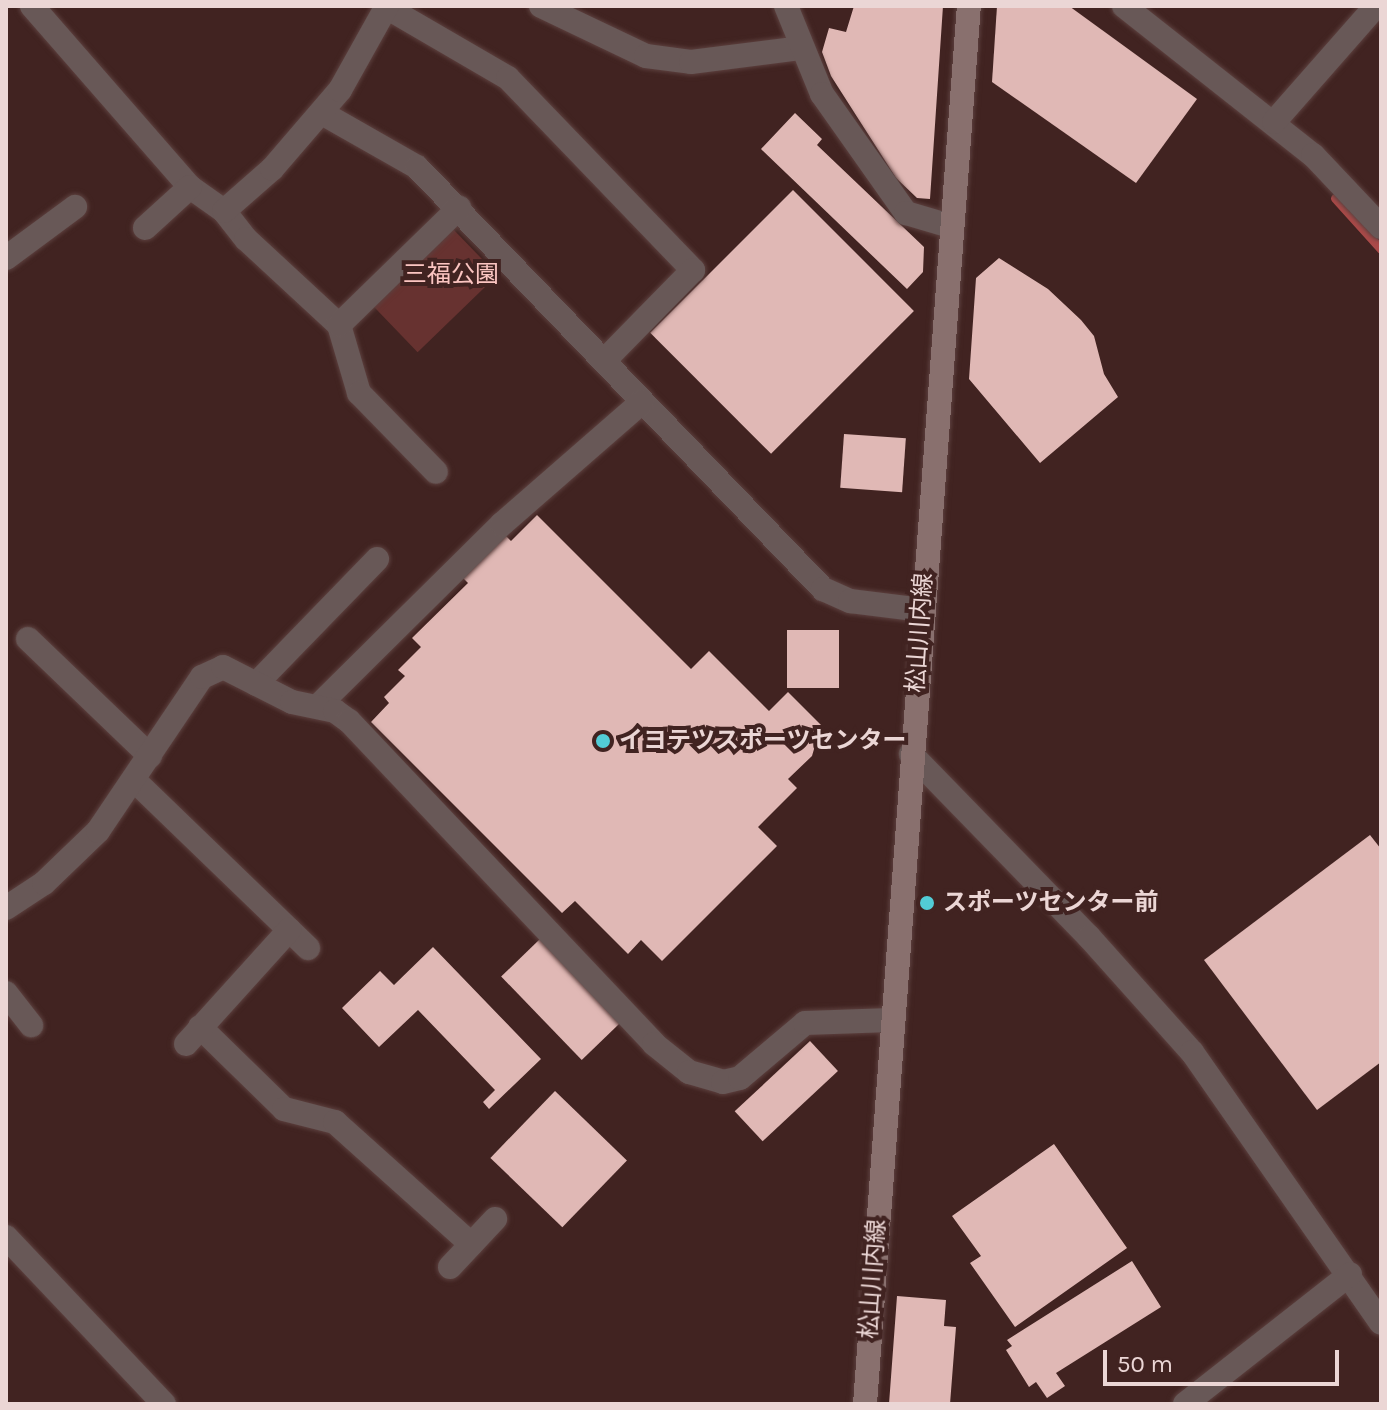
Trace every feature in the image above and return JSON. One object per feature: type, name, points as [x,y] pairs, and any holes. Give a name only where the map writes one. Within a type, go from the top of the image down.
[{"type":"main road","name":"松山川内線","points":[[865,1404],[950,226],[969,6]]},
{"type":"street","points":[[32,6],[190,187],[224,211],[246,239],[339,325],[359,393],[436,472]]},
{"type":"street","points":[[541,6],[646,56],[691,62],[802,48]]},
{"type":"street","points":[[786,6],[822,94],[906,213],[950,226]]},
{"type":"street","points":[[1124,6],[1274,122],[1363,203],[1381,227]]},
{"type":"street","points":[[1274,122],[1376,6]]},
{"type":"street","points":[[224,211],[272,169],[322,113],[386,7],[508,78],[693,270],[604,361]]},
{"type":"street","points":[[322,113],[417,167],[823,589],[850,601],[922,610]]},
{"type":"street","points":[[145,228],[190,187]]},
{"type":"street","points":[[6,258],[75,207]]},
{"type":"street","points":[[339,325],[459,208]]},
{"type":"street","points":[[318,706],[502,524],[642,402]]},
{"type":"street","points":[[256,684],[377,559]]},
{"type":"street","points":[[28,639],[150,756]]},
{"type":"street","points":[[8,901],[44,883],[98,831],[202,677],[223,667],[292,702],[318,706],[349,721],[654,1044],[689,1072],[723,1082],[740,1078],[805,1023],[891,1020]]},
{"type":"street","points":[[911,754],[1192,1052],[1350,1274],[1381,1323]]},
{"type":"street","points":[[134,780],[308,948]]},
{"type":"street","points":[[289,930],[193,1035],[284,1109],[335,1122],[471,1244]]},
{"type":"street","points":[[6,993],[31,1025]]},
{"type":"street","points":[[450,1267],[495,1219]]},
{"type":"street","points":[[6,1237],[164,1404]]},
{"type":"street","points":[[1185,1404],[1350,1274]]},
{"type":"green space","name":"三福公園","points":[[453,229],[497,275],[418,352],[373,306]]},
{"type":"building","points":[[854,6],[943,6],[930,199],[917,198],[896,178],[831,76],[822,52],[829,28],[846,32]]},
{"type":"building","points":[[997,6],[1069,6],[1197,99],[1136,183],[992,82]]},
{"type":"building","points":[[795,113],[822,139],[817,145],[924,247],[923,272],[907,289],[761,149]]},
{"type":"building","points":[[793,190],[914,311],[771,454],[650,333]]},
{"type":"building","points":[[999,258],[1048,289],[1081,320],[1094,336],[1104,374],[1118,397],[1040,463],[969,379],[976,278]]},
{"type":"building","points":[[844,434],[906,438],[902,492],[840,488]]},
{"type":"building","name":"イヨテツスポーツセンター","points":[[537,515],[691,669],[709,651],[769,711],[788,692],[821,725],[812,756],[788,779],[797,788],[758,827],[777,846],[662,961],[641,940],[628,954],[575,901],[562,913],[371,722],[389,703],[384,697],[405,676],[398,670],[421,647],[412,638],[468,583],[460,575],[503,533],[511,541]]},
{"type":"building","points":[[787,630],[839,630],[839,688],[787,688]]},
{"type":"building","points":[[1370,835],[1381,849],[1381,1062],[1317,1110],[1204,960]]},
{"type":"building","points":[[540,939],[621,1022],[582,1060],[501,977]]},
{"type":"building","points":[[433,947],[541,1059],[489,1109],[483,1102],[495,1090],[418,1010],[379,1047],[342,1008],[380,971],[394,985]]},
{"type":"building","points":[[810,1041],[838,1071],[763,1141],[735,1111]]},
{"type":"building","points":[[555,1091],[627,1160],[562,1227],[490,1158]]},
{"type":"building","points":[[1054,1144],[1127,1248],[1015,1327],[970,1263],[981,1256],[952,1216]]},
{"type":"building","points":[[1132,1261],[1161,1307],[1056,1373],[1065,1386],[1047,1398],[1036,1382],[1029,1387],[1006,1350],[1012,1346],[1007,1340]]},
{"type":"building","points":[[897,1296],[946,1300],[944,1326],[956,1327],[950,1404],[889,1404]]},
{"type":"waterway","points":[[1335,198],[1381,249]]},
{"type":"place","name":"イヨテツスポーツセンター","points":[[603,741]]},
{"type":"place","name":"スポーツセンター前","points":[[927,903]]}]
